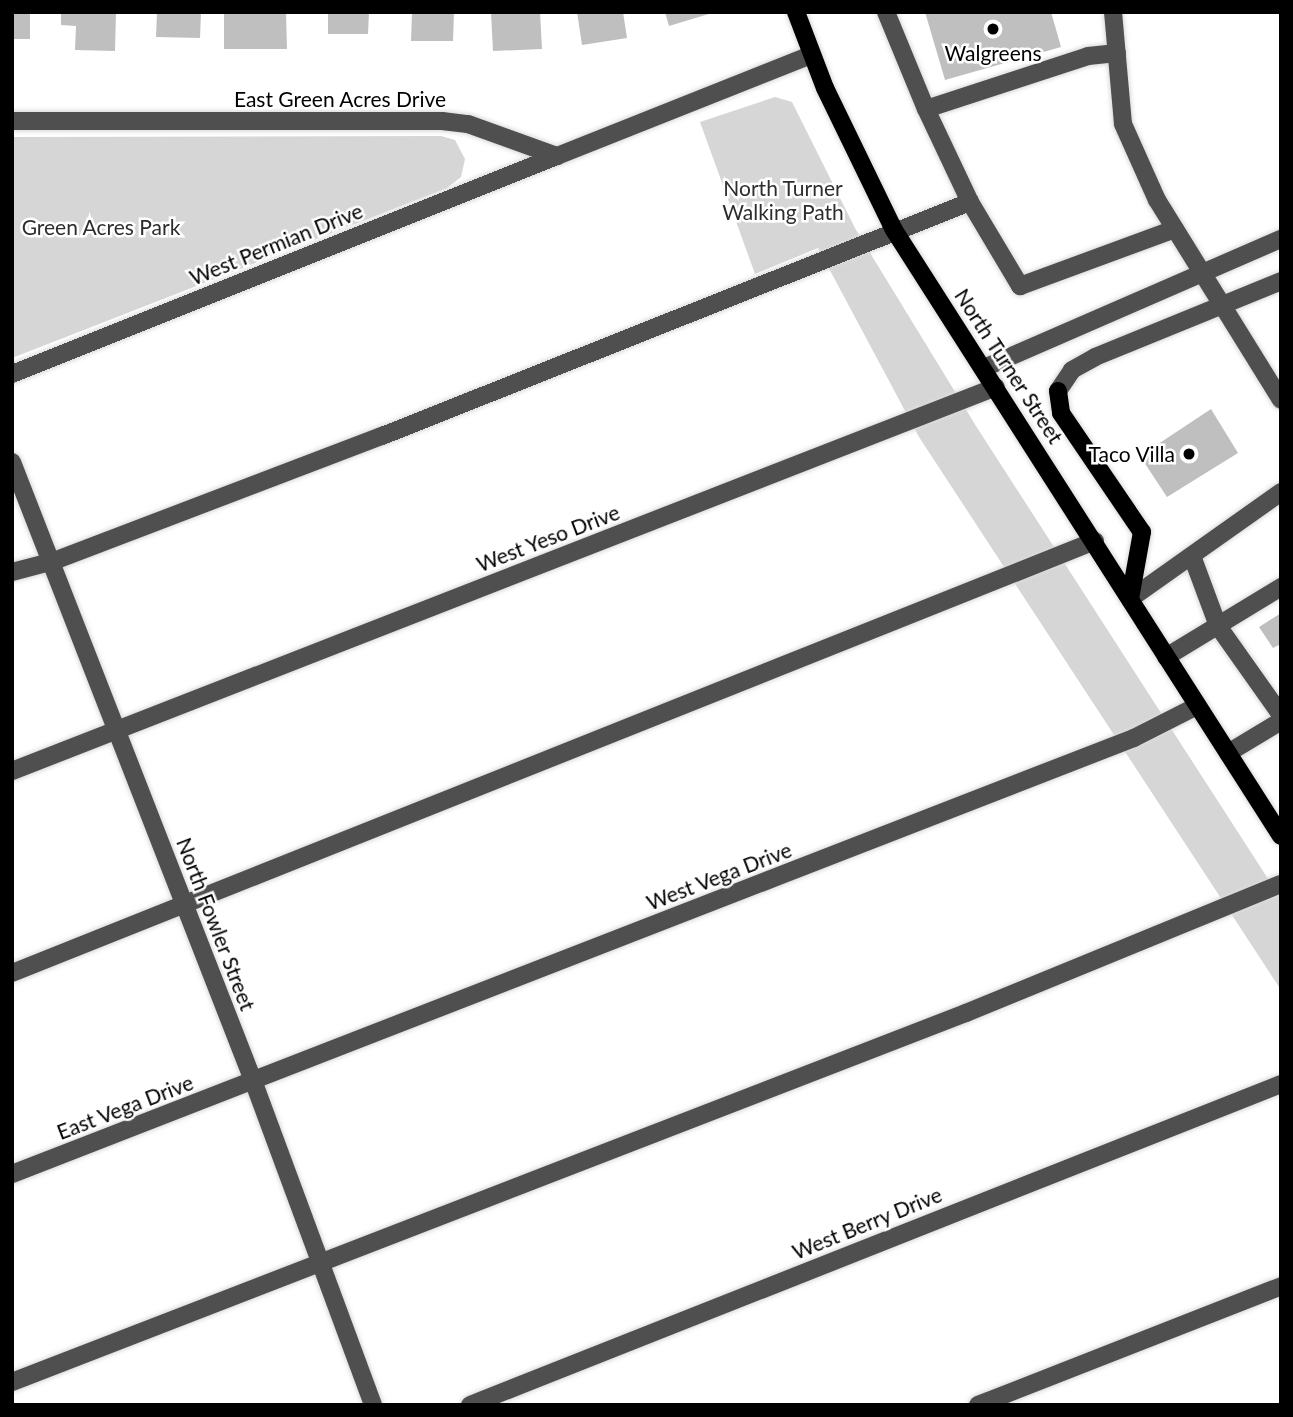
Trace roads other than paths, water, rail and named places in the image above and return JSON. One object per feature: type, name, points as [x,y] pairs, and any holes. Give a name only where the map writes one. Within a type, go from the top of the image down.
[{"type":"main road","name":"North Turner Street","points":[[796,12],[811,55],[894,230],[1281,836]]},
{"type":"main road","points":[[1058,391],[1061,413],[1142,532],[1130,599]]},
{"type":"street","points":[[886,12],[926,109],[970,202],[1020,286],[1175,229]]},
{"type":"street","points":[[1113,12],[1123,124],[1175,229],[1281,400]]},
{"type":"street","points":[[926,109],[1088,56],[1117,53]]},
{"type":"street","points":[[557,156],[811,55]]},
{"type":"street","name":"East Green Acres Drive","points":[[12,121],[442,121],[468,124],[557,156]]},
{"type":"street","name":"West Permian Drive","points":[[12,374],[557,156]]},
{"type":"street","points":[[12,572],[54,561],[382,436],[970,202]]},
{"type":"street","points":[[984,368],[1281,239]]},
{"type":"street","points":[[1058,391],[1072,370],[1095,357],[1281,281]]},
{"type":"street","name":"West Yeso Drive","points":[[12,771],[996,387]]},
{"type":"street","name":"North Fowler Street","points":[[12,462],[54,561],[323,1263],[373,1405]]},
{"type":"street","points":[[1130,599],[1281,492]]},
{"type":"street","points":[[12,973],[1095,541]]},
{"type":"street","points":[[1192,556],[1218,626],[1281,718],[1228,753]]},
{"type":"street","points":[[1166,657],[1281,587]]},
{"type":"street","name":"West Vega Drive","points":[[254,1083],[1134,738],[1197,706]]},
{"type":"street","points":[[12,1382],[966,1013],[1281,884]]},
{"type":"street","name":"East Vega Drive","points":[[12,1174],[254,1083]]},
{"type":"street","name":"West Berry Drive","points":[[470,1405],[1281,1084]]},
{"type":"street","points":[[978,1405],[1281,1286]]},
{"type":"place","name":"Walgreens","points":[[993,29]]},
{"type":"place","name":"Taco Villa","points":[[1189,454]]},
{"type":"park label","name":"North Turner Walking Path","points":[[783,200]]},
{"type":"park label","name":"Green Acres Park","points":[[101,227]]}]
